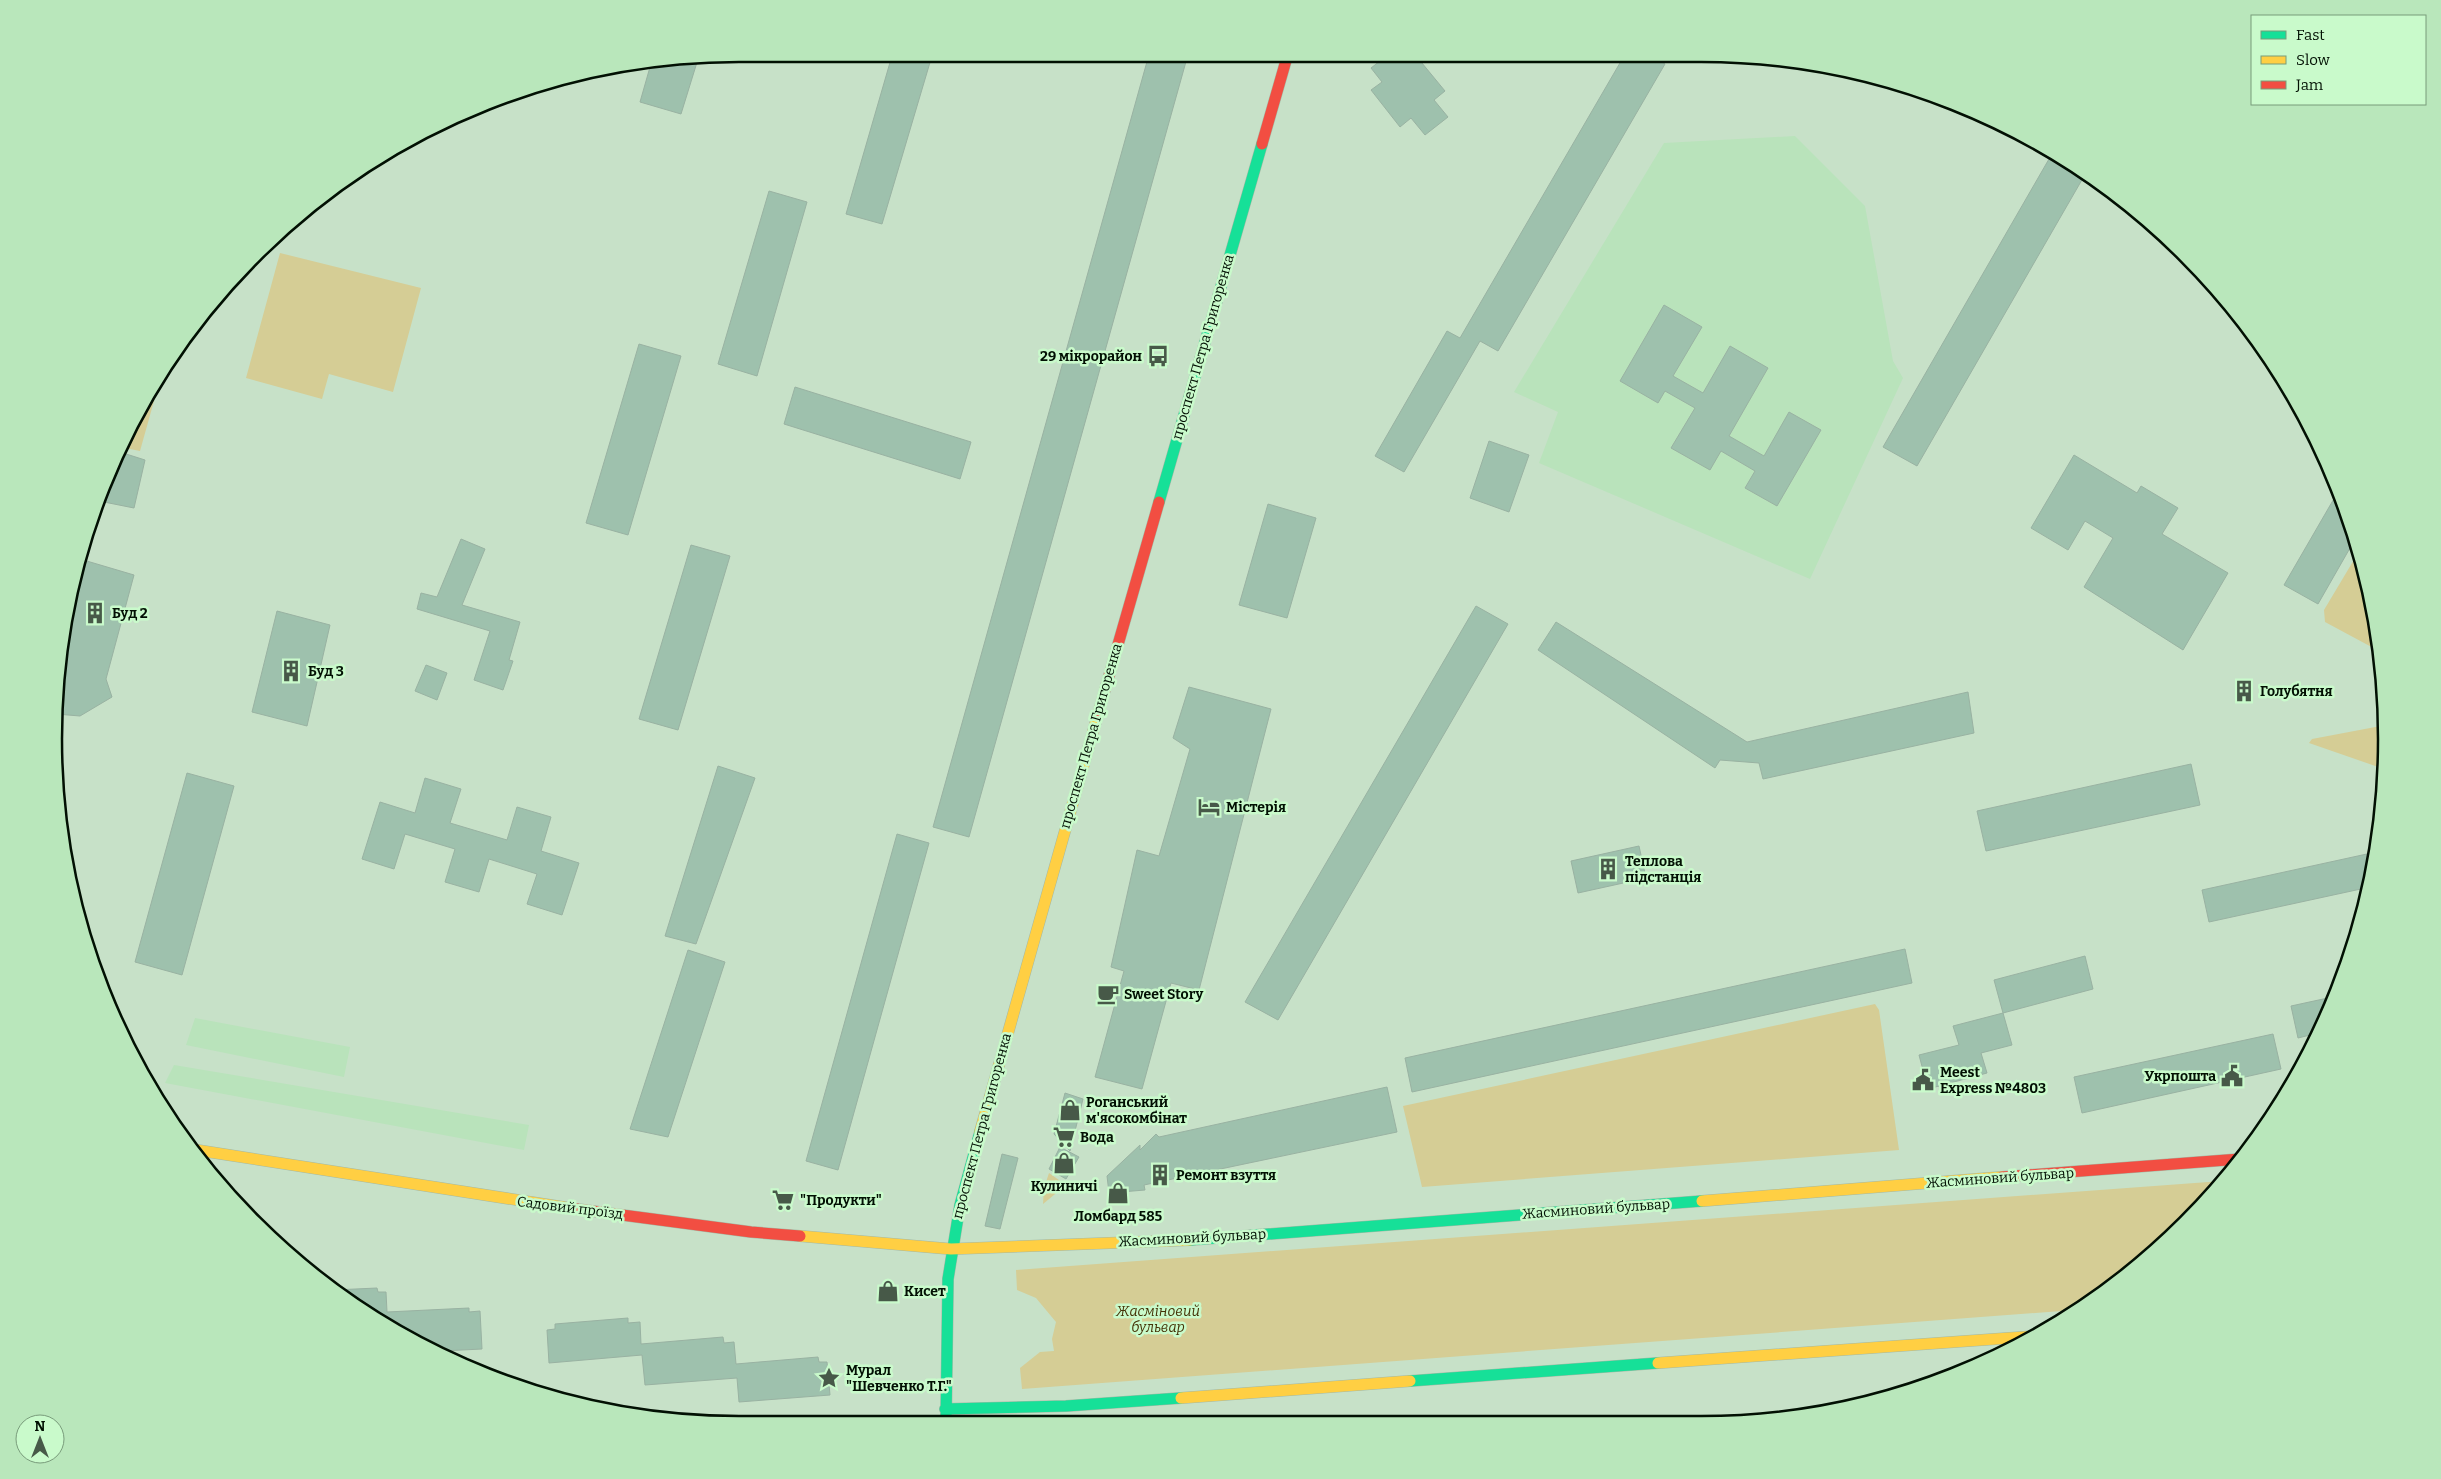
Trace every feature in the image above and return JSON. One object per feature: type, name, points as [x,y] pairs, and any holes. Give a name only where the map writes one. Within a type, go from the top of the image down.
[{"type":"street","name":"проспект Петра Григоренка","points":[[946,1416],[946,1302],[951,1249],[971,1165],[1032,942],[1286,62]]},
{"type":"street","name":"Садовий проїзд","points":[[201,1151],[522,1202],[751,1232],[951,1249]]},
{"type":"street","name":"Жасминовий бульвар","points":[[951,1249],[1198,1240],[2233,1160]]},
{"type":"street","points":[[946,1410],[1057,1406],[2019,1337]]},
{"type":"shaded area","points":[[1795,136],[1865,206],[1893,361],[1903,378],[1810,579],[1539,463],[1558,412],[1514,392],[1664,143]]},
{"type":"shaded area","points":[[195,1018],[350,1047],[344,1077],[186,1045]]},
{"type":"shaded area","points":[[174,1065],[529,1125],[524,1150],[165,1083]]},
{"type":"green space","points":[[280,253],[421,288],[393,392],[329,374],[322,399],[246,378]]},
{"type":"green space","points":[[155,398],[140,451],[128,449]]},
{"type":"green space","points":[[2354,560],[2372,647],[2325,622],[2324,610]]},
{"type":"green space","points":[[2378,727],[2377,767],[2309,743],[2312,739]]},
{"type":"green space","points":[[1875,1004],[1879,1010],[1899,1150],[1422,1187],[1403,1106]]},
{"type":"green space","points":[[1049,1173],[1066,1185],[1043,1204],[1044,1188]]},
{"type":"green space","name":"Жасміновий бульвар","points":[[2214,1182],[2180,1218],[2148,1248],[2114,1277],[2064,1311],[1022,1389],[1020,1368],[1040,1352],[1054,1351],[1052,1339],[1056,1322],[1036,1298],[1017,1290],[1016,1270]]},
{"type":"building","points":[[890,62],[930,62],[882,224],[846,214]]},
{"type":"building","points":[[1147,62],[1186,62],[969,837],[933,827]]},
{"type":"building","points":[[1379,62],[1421,62],[1445,91],[1434,100],[1448,117],[1425,135],[1411,118],[1400,127],[1371,90],[1382,82],[1371,68]]},
{"type":"building","points":[[1621,62],[1662,62],[1665,64],[1498,351],[1480,341],[1404,472],[1375,456],[1447,331],[1460,338]]},
{"type":"building","points":[[696,64],[681,114],[640,102],[650,68]]},
{"type":"building","points":[[2049,159],[2082,180],[1917,466],[1883,447]]},
{"type":"building","points":[[769,191],[807,202],[757,376],[718,364]]},
{"type":"building","points":[[1664,305],[1702,327],[1673,376],[1703,393],[1730,346],[1768,368],[1729,436],[1764,456],[1789,412],[1821,430],[1777,506],[1745,488],[1755,471],[1721,451],[1710,470],[1671,448],[1695,408],[1665,391],[1658,403],[1620,381]]},
{"type":"building","points":[[639,344],[681,356],[628,535],[586,523]]},
{"type":"building","points":[[795,387],[971,442],[960,479],[784,424]]},
{"type":"building","points":[[1489,441],[1529,455],[1509,512],[1470,498]]},
{"type":"building","points":[[126,454],[145,460],[134,508],[106,502]]},
{"type":"building","points":[[2074,455],[2137,493],[2141,486],[2178,508],[2162,534],[2228,573],[2183,650],[2084,587],[2113,538],[2085,521],[2068,550],[2031,528]]},
{"type":"building","points":[[2334,499],[2350,548],[2318,604],[2284,585]]},
{"type":"building","points":[[1268,504],[1316,518],[1287,618],[1239,605]]},
{"type":"building","points":[[461,539],[485,549],[462,605],[520,622],[509,660],[513,661],[503,690],[474,680],[490,631],[417,609],[421,593],[437,597]]},
{"type":"building","points":[[691,545],[730,556],[678,730],[639,719]]},
{"type":"building","name":"Буд 2","points":[[87,561],[134,575],[106,679],[112,697],[80,716],[63,715],[68,651]]},
{"type":"building","points":[[1476,606],[1508,624],[1278,1020],[1245,1002]]},
{"type":"building","name":"Буд 3","points":[[277,611],[330,625],[307,726],[252,712]]},
{"type":"building","points":[[1556,622],[1747,742],[1968,692],[1974,733],[1763,779],[1759,763],[1720,760],[1715,768],[1538,650]]},
{"type":"building","points":[[426,665],[447,673],[437,700],[415,691]]},
{"type":"building","name":"Містерія","points":[[1189,687],[1271,709],[1199,990],[1171,983],[1142,1089],[1095,1077],[1124,971],[1111,967],[1137,850],[1159,856],[1190,749],[1173,738]]},
{"type":"building","points":[[2191,764],[2200,805],[1986,851],[1977,811]]},
{"type":"building","points":[[718,766],[755,778],[696,944],[665,936]]},
{"type":"building","points":[[187,773],[234,786],[182,975],[135,962]]},
{"type":"building","points":[[425,778],[461,789],[450,823],[507,840],[517,807],[551,817],[541,851],[579,863],[562,915],[527,904],[537,874],[489,859],[479,892],[445,882],[455,849],[405,834],[394,869],[362,859],[380,802],[415,813]]},
{"type":"building","points":[[897,834],[929,843],[838,1170],[806,1161]]},
{"type":"building","name":"Теплова підстанція","points":[[1639,846],[1646,878],[1578,893],[1571,861]]},
{"type":"building","points":[[2368,854],[2361,889],[2209,922],[2202,890]]},
{"type":"building","points":[[1905,949],[1912,983],[1412,1092],[1405,1058]]},
{"type":"building","points":[[688,950],[725,962],[668,1137],[630,1129]]},
{"type":"building","points":[[2085,956],[2093,989],[2003,1013],[1994,980]]},
{"type":"building","points":[[2327,998],[2311,1035],[2298,1038],[2291,1006]]},
{"type":"building","points":[[2003,1013],[2012,1045],[1981,1053],[1987,1073],[1928,1089],[1919,1055],[1959,1045],[1953,1026]]},
{"type":"building","points":[[2273,1034],[2281,1069],[2082,1113],[2074,1077]]},
{"type":"building","points":[[1387,1087],[1397,1132],[1144,1185],[1145,1190],[1109,1193],[1107,1176],[1140,1145],[1140,1150],[1156,1134],[1159,1137]]},
{"type":"building","points":[[1065,1093],[1083,1099],[1070,1151],[1054,1134]]},
{"type":"building","name":"Кулиничі","points":[[1060,1147],[1079,1157],[1066,1179],[1049,1169]]},
{"type":"building","points":[[1002,1154],[1018,1158],[1000,1229],[985,1226]]},
{"type":"building","points":[[377,1288],[378,1292],[386,1292],[387,1312],[469,1308],[469,1312],[480,1311],[482,1349],[448,1351],[401,1326],[345,1289]]},
{"type":"building","points":[[628,1318],[628,1323],[640,1322],[641,1344],[723,1337],[724,1343],[734,1342],[736,1364],[818,1357],[819,1362],[827,1362],[830,1395],[739,1402],[737,1378],[645,1385],[642,1355],[549,1363],[547,1330],[555,1329],[555,1324]]},
{"type":"traffic: fast","points":[[1159,502],[1262,144]]},
{"type":"traffic: fast","points":[[946,1416],[948,1279],[960,1205],[980,1132]]},
{"type":"traffic: fast","points":[[1190,1240],[1702,1201]]},
{"type":"traffic: fast","points":[[1410,1381],[1658,1363]]},
{"type":"traffic: fast","points":[[945,1409],[1066,1406],[1181,1398]]},
{"type":"traffic: slow","points":[[980,1132],[1098,714]]},
{"type":"traffic: slow","points":[[201,1151],[569,1208]]},
{"type":"traffic: slow","points":[[1702,1201],[2002,1177]]},
{"type":"traffic: slow","points":[[800,1236],[951,1249],[1190,1240]]},
{"type":"traffic: slow","points":[[1658,1363],[2019,1337]]},
{"type":"traffic: slow","points":[[1181,1398],[1410,1381]]},
{"type":"traffic: jam","points":[[1262,144],[1286,62]]},
{"type":"traffic: jam","points":[[1098,714],[1159,502]]},
{"type":"traffic: jam","points":[[2002,1177],[2233,1160]]},
{"type":"traffic: jam","points":[[569,1208],[751,1232],[800,1236]]},
{"type":"place","name":"29 мікрорайон","points":[[1158,356]]},
{"type":"place","name":"Буд 2","points":[[95,613]]},
{"type":"place","name":"Буд 3","points":[[291,671]]},
{"type":"place","name":"Голубятня","points":[[2244,691]]},
{"type":"place","name":"Містерія","points":[[1209,807]]},
{"type":"place","name":"Теплова підстанція","points":[[1608,869]]},
{"type":"place","name":"Sweet Story","points":[[1108,994]]},
{"type":"place","name":"Укрпошта","points":[[2232,1076]]},
{"type":"place","name":"Meest Express №4803","points":[[1923,1080]]},
{"type":"place","name":"Роганський м'ясокомбінат","points":[[1070,1110]]},
{"type":"place","name":"Вода","points":[[1064,1137]]},
{"type":"place","name":"Кулиничі","points":[[1064,1163]]},
{"type":"place","name":"Ремонт взуття","points":[[1160,1175]]},
{"type":"place","name":"Ломбард 585","points":[[1118,1193]]},
{"type":"place","name":"\"Продукти\"","points":[[783,1200]]},
{"type":"place","name":"Кисет","points":[[888,1291]]},
{"type":"place","name":"Мурал \"Шевченко Т.Г.\"","points":[[829,1378]]}]
